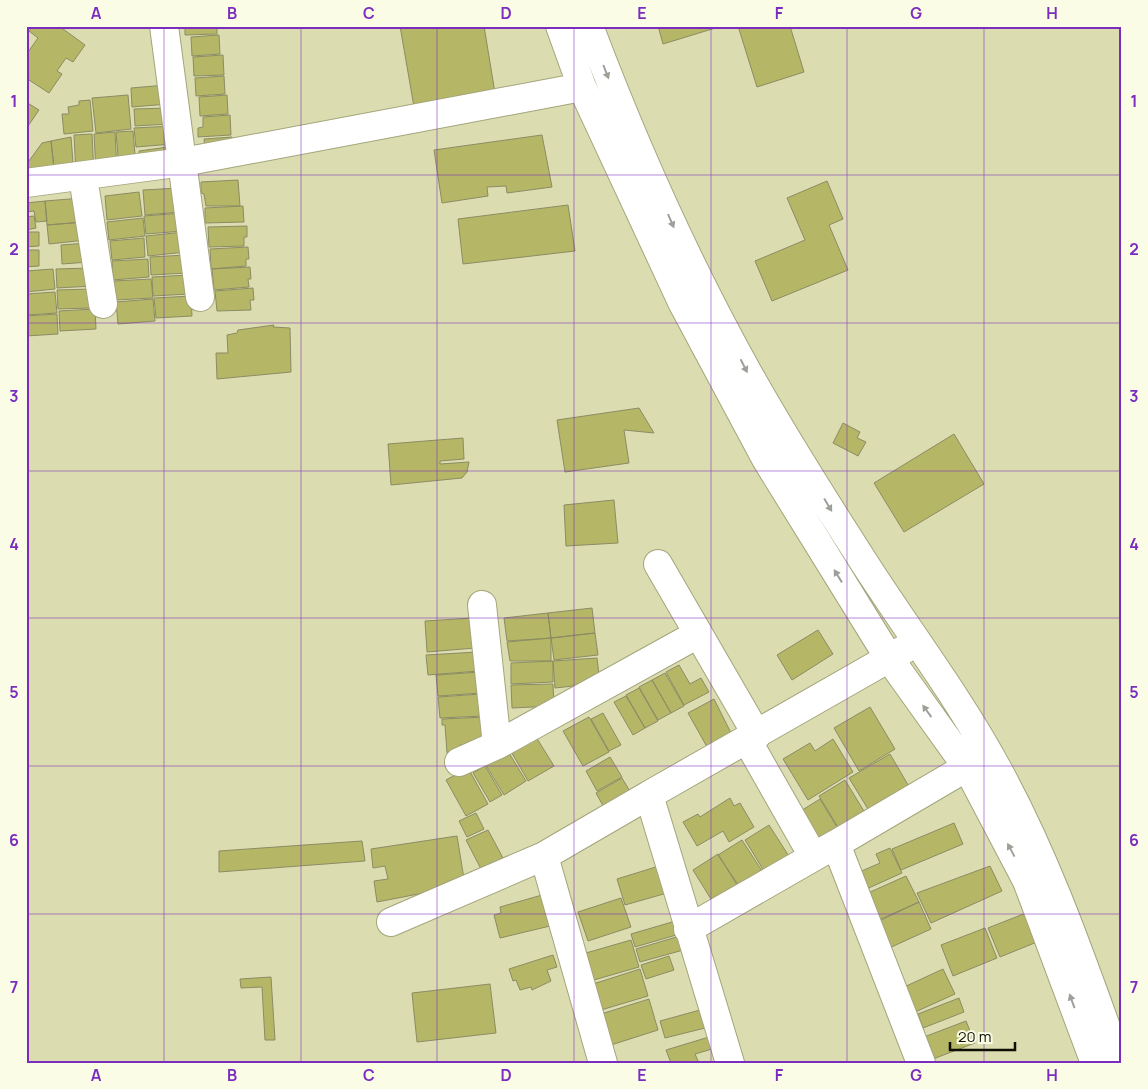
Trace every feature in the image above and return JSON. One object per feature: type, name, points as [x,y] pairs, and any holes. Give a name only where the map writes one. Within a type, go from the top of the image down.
[{"type":"street","points":[[164,26],[175,114],[184,162],[200,298]]},
{"type":"street","points":[[560,26],[582,86],[683,304],[766,459],[889,658],[968,767],[1027,881],[1095,1063]]},
{"type":"street","points":[[589,26],[616,96],[684,248],[748,374],[859,554],[958,701],[988,752],[1031,833],[1063,910],[1119,1063]]},
{"type":"street","points":[[26,183],[83,177],[184,162],[582,86]]},
{"type":"street","points":[[83,177],[103,304]]},
{"type":"street","points":[[658,564],[698,634],[752,737],[824,850],[921,1063]]},
{"type":"street","points":[[482,605],[497,744]]},
{"type":"street","points":[[459,762],[497,744],[698,634]]},
{"type":"street","points":[[392,922],[544,856],[918,642]]},
{"type":"street","points":[[688,929],[968,767]]},
{"type":"street","points":[[649,795],[730,1063]]},
{"type":"street","points":[[544,856],[603,1063]]},
{"type":"building","points":[[33,26],[59,26],[85,45],[73,62],[66,58],[57,71],[62,74],[49,93],[26,78],[26,50],[28,52],[38,38],[29,31]]},
{"type":"building","points":[[185,26],[217,26],[217,34],[185,35]]},
{"type":"building","points":[[400,26],[484,26],[495,93],[414,107]]},
{"type":"building","points":[[658,26],[722,26],[663,44]]},
{"type":"building","points":[[738,26],[790,26],[804,72],[757,87]]},
{"type":"building","points":[[219,35],[220,54],[192,56],[191,37]]},
{"type":"building","points":[[223,55],[224,75],[194,76],[193,57]]},
{"type":"building","points":[[224,76],[225,94],[196,96],[195,78]]},
{"type":"building","points":[[166,85],[168,104],[132,107],[131,88]]},
{"type":"building","points":[[128,95],[131,129],[96,133],[92,98]]},
{"type":"building","points":[[227,95],[228,114],[200,116],[199,97]]},
{"type":"building","points":[[90,100],[93,131],[64,134],[62,114],[69,114],[68,107],[79,105],[79,101]]},
{"type":"building","points":[[26,102],[39,110],[26,129]]},
{"type":"building","points":[[169,108],[169,124],[135,126],[134,109]]},
{"type":"building","points":[[230,115],[231,135],[198,137],[198,128],[203,127],[203,117]]},
{"type":"building","points":[[172,126],[173,144],[136,147],[134,128]]},
{"type":"building","points":[[133,131],[136,166],[119,168],[116,132]]},
{"type":"building","points":[[115,132],[117,171],[96,172],[94,134]]},
{"type":"building","points":[[92,134],[94,174],[76,174],[74,135]]},
{"type":"building","points":[[542,135],[552,187],[507,193],[506,186],[487,187],[488,196],[442,203],[434,150]]},
{"type":"building","points":[[71,137],[74,175],[55,177],[51,141]]},
{"type":"building","points":[[232,137],[233,148],[205,149],[204,139]]},
{"type":"building","points":[[51,141],[55,177],[26,179],[26,165],[42,143]]},
{"type":"building","points":[[168,147],[170,155],[139,162],[139,151]]},
{"type":"building","points":[[238,180],[240,206],[206,206],[204,194],[201,193],[201,182]]},
{"type":"building","points":[[827,181],[843,219],[829,225],[848,270],[772,301],[755,261],[805,240],[787,198]]},
{"type":"building","points":[[179,188],[180,212],[145,215],[143,190]]},
{"type":"building","points":[[139,192],[142,216],[107,220],[105,196]]},
{"type":"building","points":[[82,198],[84,222],[47,225],[45,201]]},
{"type":"building","points":[[45,201],[47,221],[36,222],[34,211],[26,212],[26,203]]},
{"type":"building","points":[[568,205],[575,251],[463,264],[458,219]]},
{"type":"building","points":[[243,206],[244,222],[205,223],[205,208]]},
{"type":"building","points":[[182,213],[183,231],[146,234],[144,216]]},
{"type":"building","points":[[34,216],[36,228],[26,230],[26,217]]},
{"type":"building","points":[[143,218],[145,236],[109,240],[107,222]]},
{"type":"building","points":[[84,222],[86,240],[49,244],[47,225]]},
{"type":"building","points":[[247,226],[247,237],[244,237],[244,246],[209,247],[208,227]]},
{"type":"building","points":[[26,232],[39,232],[39,246],[26,247]]},
{"type":"building","points":[[184,232],[186,252],[148,256],[146,236]]},
{"type":"building","points":[[144,238],[145,257],[112,260],[110,241]]},
{"type":"building","points":[[88,243],[89,262],[62,264],[61,245]]},
{"type":"building","points":[[248,247],[249,259],[246,259],[246,266],[211,269],[210,249]]},
{"type":"building","points":[[26,250],[39,250],[39,266],[26,267]]},
{"type":"building","points":[[186,255],[187,273],[151,275],[150,257]]},
{"type":"building","points":[[148,259],[149,277],[113,280],[112,261]]},
{"type":"building","points":[[250,267],[251,279],[248,279],[249,287],[214,290],[212,269]]},
{"type":"building","points":[[92,268],[93,286],[57,288],[56,269]]},
{"type":"building","points":[[53,269],[55,289],[26,292],[26,271]]},
{"type":"building","points":[[189,275],[190,294],[153,296],[152,277]]},
{"type":"building","points":[[151,279],[153,298],[115,300],[114,281]]},
{"type":"building","points":[[253,288],[254,300],[250,300],[251,310],[217,311],[215,291]]},
{"type":"building","points":[[92,289],[92,308],[58,309],[57,290]]},
{"type":"building","points":[[55,292],[57,313],[26,315],[26,294]]},
{"type":"building","points":[[191,296],[192,316],[156,318],[154,298]]},
{"type":"building","points":[[153,299],[155,321],[118,324],[116,302]]},
{"type":"building","points":[[95,309],[96,329],[60,331],[59,311]]},
{"type":"building","points":[[57,314],[58,334],[26,336],[26,316]]},
{"type":"building","points":[[274,325],[273,327],[290,328],[291,372],[217,379],[216,353],[228,353],[227,335],[237,333],[238,330]]},
{"type":"building","points":[[639,408],[654,433],[624,430],[629,463],[565,472],[557,420]]},
{"type":"building","points":[[843,423],[860,432],[857,438],[866,442],[858,456],[833,443]]},
{"type":"building","points":[[954,434],[984,484],[904,532],[874,483]]},
{"type":"building","points":[[463,438],[464,459],[440,461],[440,464],[469,462],[467,472],[462,478],[391,485],[388,444]]},
{"type":"building","points":[[614,500],[618,543],[566,546],[564,505]]},
{"type":"building","points":[[592,608],[595,633],[551,638],[548,613]]},
{"type":"building","points":[[548,613],[551,638],[507,641],[504,618]]},
{"type":"building","points":[[473,618],[475,648],[427,652],[425,621]]},
{"type":"building","points":[[818,630],[833,654],[792,680],[777,655]]},
{"type":"building","points":[[595,633],[598,655],[554,660],[551,638]]},
{"type":"building","points":[[551,638],[551,661],[510,661],[507,642]]},
{"type":"building","points":[[477,652],[479,671],[428,675],[426,655]]},
{"type":"building","points":[[597,658],[600,683],[555,688],[553,661]]},
{"type":"building","points":[[553,661],[553,682],[511,684],[511,663]]},
{"type":"building","points":[[679,665],[690,684],[701,678],[709,692],[684,705],[666,672]]},
{"type":"building","points":[[480,672],[481,693],[438,696],[436,675]]},
{"type":"building","points":[[665,673],[684,706],[671,713],[652,680]]},
{"type":"building","points":[[652,680],[671,713],[658,720],[639,687]]},
{"type":"building","points":[[553,684],[554,706],[512,708],[511,685]]},
{"type":"building","points":[[639,688],[658,721],[645,728],[626,695]]},
{"type":"building","points":[[481,694],[483,716],[440,718],[438,697]]},
{"type":"building","points":[[626,696],[645,728],[633,735],[614,702]]},
{"type":"building","points":[[714,699],[735,741],[711,754],[688,713]]},
{"type":"building","points":[[870,707],[895,749],[859,771],[834,728]]},
{"type":"building","points":[[603,713],[621,745],[609,751],[591,719]]},
{"type":"building","points":[[485,717],[487,742],[460,745],[460,752],[447,753],[445,725],[442,725],[442,719]]},
{"type":"building","points":[[589,717],[609,752],[583,766],[563,731]]},
{"type":"building","points":[[536,737],[554,766],[528,781],[509,748]]},
{"type":"building","points":[[833,739],[853,772],[808,800],[783,759],[810,743],[815,751]]},
{"type":"building","points":[[506,748],[526,781],[504,795],[484,762]]},
{"type":"building","points":[[890,754],[911,790],[871,814],[849,778]]},
{"type":"building","points":[[610,757],[622,777],[597,791],[586,771]]},
{"type":"building","points":[[485,766],[502,795],[490,802],[473,773]]},
{"type":"building","points":[[468,768],[488,804],[466,816],[446,780]]},
{"type":"building","points":[[622,778],[634,798],[607,813],[596,793]]},
{"type":"building","points":[[845,780],[870,821],[844,837],[819,796]]},
{"type":"building","points":[[730,798],[734,806],[740,803],[754,827],[729,842],[723,831],[697,846],[683,822],[698,814],[700,817]]},
{"type":"building","points":[[820,799],[843,837],[818,851],[796,814]]},
{"type":"building","points":[[476,813],[484,829],[467,837],[459,821]]},
{"type":"building","points":[[954,823],[963,844],[901,870],[892,849]]},
{"type":"building","points":[[769,825],[792,861],[767,876],[745,840]]},
{"type":"building","points":[[488,830],[503,858],[481,869],[466,840]]},
{"type":"building","points":[[457,836],[465,885],[377,902],[374,881],[388,879],[385,866],[373,868],[371,849]]},
{"type":"building","points":[[742,840],[766,877],[743,892],[718,855]]},
{"type":"building","points":[[362,841],[365,861],[219,872],[219,851]]},
{"type":"building","points":[[890,848],[902,873],[862,891],[855,874],[880,863],[876,854]]},
{"type":"building","points":[[718,854],[742,893],[717,909],[693,870]]},
{"type":"building","points":[[659,866],[667,893],[625,905],[617,879]]},
{"type":"building","points":[[990,866],[1002,891],[931,923],[917,893]]},
{"type":"building","points":[[906,876],[919,902],[874,922],[859,897]]},
{"type":"building","points":[[542,895],[550,926],[500,938],[494,915],[501,913],[500,907]]},
{"type":"building","points":[[621,898],[631,927],[588,941],[578,912]]},
{"type":"building","points":[[919,902],[931,929],[887,949],[875,923]]},
{"type":"building","points":[[1026,913],[1037,942],[1000,957],[988,928]]},
{"type":"building","points":[[679,920],[683,933],[635,947],[631,934]]},
{"type":"building","points":[[985,928],[997,958],[953,976],[941,945]]},
{"type":"building","points":[[683,935],[687,949],[640,962],[636,949]]},
{"type":"building","points":[[631,940],[639,967],[594,980],[586,953]]},
{"type":"building","points":[[553,955],[557,967],[547,970],[551,981],[532,990],[531,987],[520,990],[516,980],[513,981],[509,969]]},
{"type":"building","points":[[669,956],[674,970],[646,979],[641,965]]},
{"type":"building","points":[[640,969],[648,996],[601,1010],[593,984]]},
{"type":"building","points":[[943,969],[955,994],[913,1013],[902,988]]},
{"type":"building","points":[[271,977],[275,1040],[265,1040],[262,987],[241,988],[240,979]]},
{"type":"building","points":[[490,984],[496,1033],[417,1042],[412,993]]},
{"type":"building","points":[[959,998],[964,1012],[923,1028],[918,1014]]},
{"type":"building","points":[[649,999],[658,1030],[611,1045],[601,1014]]},
{"type":"building","points":[[700,1010],[705,1028],[665,1038],[660,1021]]},
{"type":"building","points":[[966,1021],[975,1043],[933,1059],[924,1037]]},
{"type":"building","points":[[709,1037],[712,1049],[695,1054],[699,1063],[671,1063],[666,1050]]}]
